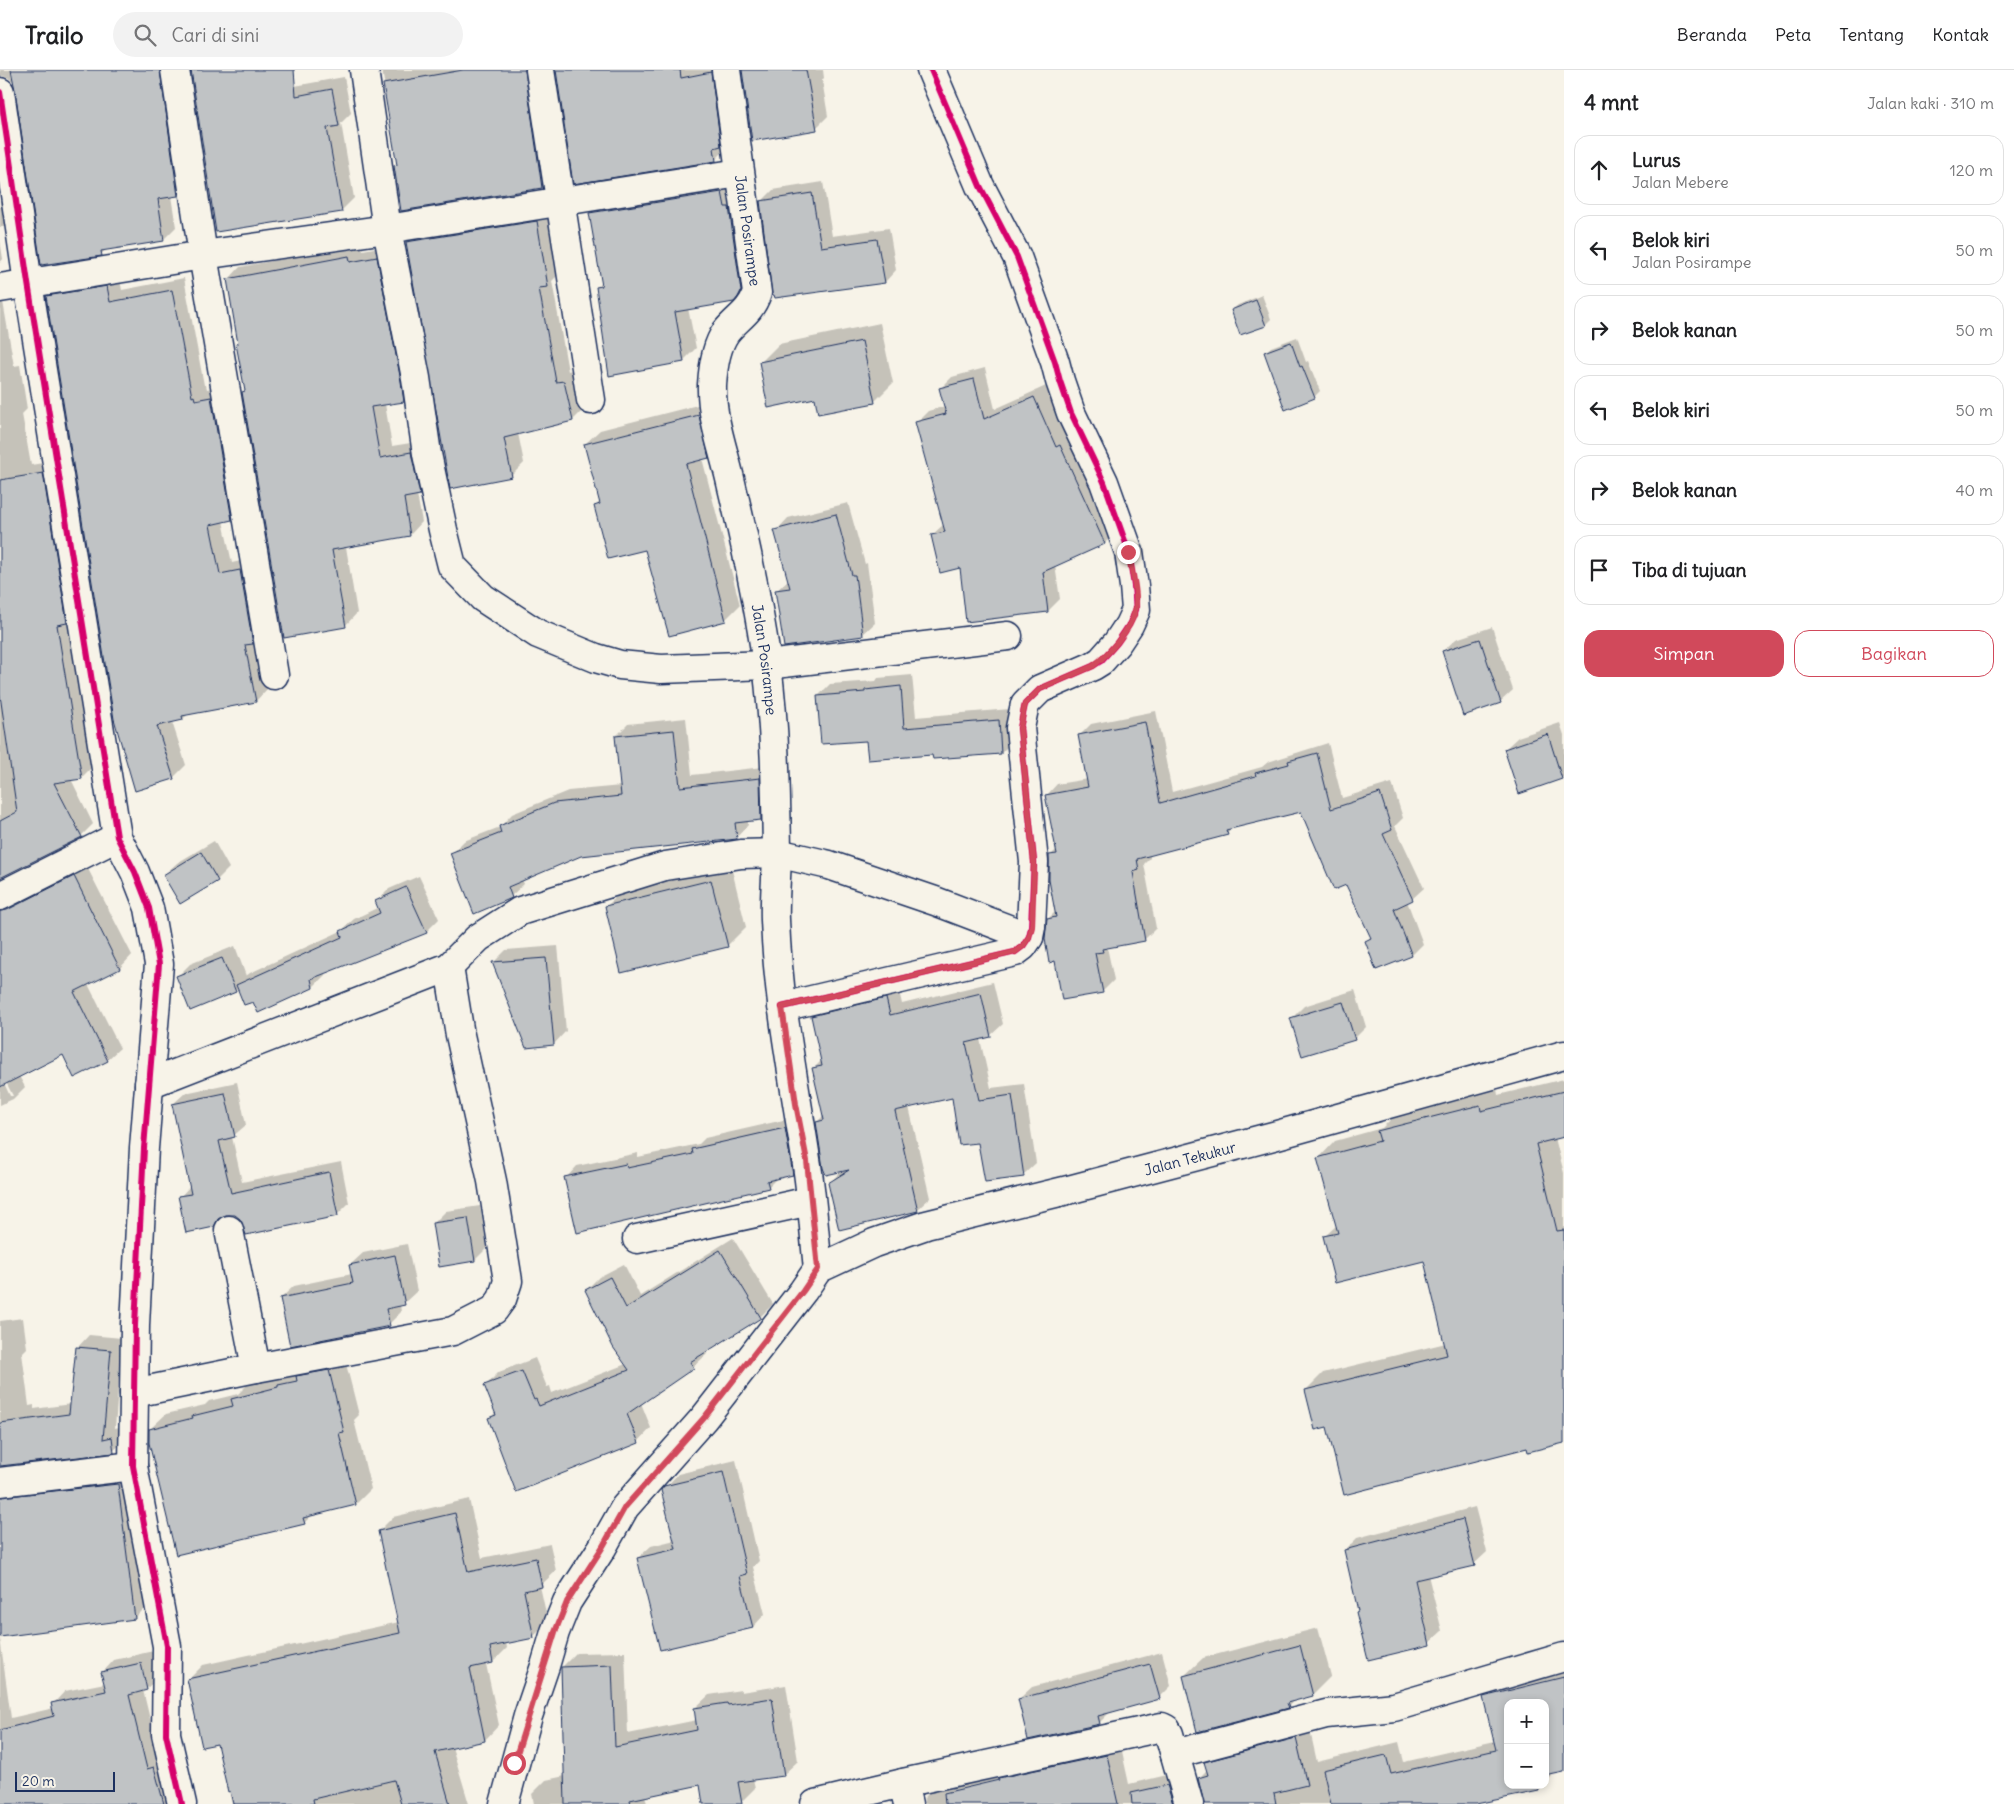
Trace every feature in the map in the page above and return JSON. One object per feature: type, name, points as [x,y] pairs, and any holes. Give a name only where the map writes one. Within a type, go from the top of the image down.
[{"type":"street","points":[[175,70],[203,254],[274,674]]},
{"type":"street","points":[[364,70],[387,229],[416,378],[428,454],[452,566],[483,598],[538,634],[596,658],[620,665],[661,669],[767,665],[1008,636]]},
{"type":"street","points":[[540,70],[559,203],[591,400]]},
{"type":"street","name":"Jalan Posirampe","points":[[726,70],[738,173],[754,268],[756,293],[754,303],[748,312],[723,337],[714,361],[712,403],[737,510],[767,665],[774,745],[777,854],[774,920],[782,1007],[796,1104],[807,1161],[818,1269]]},
{"type":"street","points":[[782,1007],[1015,952],[1023,946],[1029,937],[1032,927],[1034,862],[1020,728],[1025,704],[1040,689],[1101,661],[1117,643],[1136,610],[1128,552],[1116,514],[1094,460],[1071,413],[1055,362],[1017,257],[980,186],[931,70]]},
{"type":"street","points":[[0,92],[28,283],[117,837],[135,872],[149,908],[159,964],[149,1084],[135,1325],[133,1466],[167,1646],[166,1734],[182,1804]]},
{"type":"street","points":[[0,288],[203,254],[559,203],[738,173]]},
{"type":"street","points":[[0,896],[117,837]]},
{"type":"street","points":[[149,1084],[449,967],[478,938],[520,911],[665,866],[741,854],[777,854],[829,865],[935,901],[1029,937]]},
{"type":"street","points":[[134,1393],[453,1331],[494,1310],[502,1299],[508,1281],[492,1181],[460,1035],[449,967]]},
{"type":"street","name":"Jalan Tekukur","points":[[818,1269],[874,1243],[926,1225],[1249,1142],[1564,1055]]},
{"type":"street","points":[[637,1239],[810,1201]]},
{"type":"street","points":[[229,1230],[256,1368]]},
{"type":"street","points":[[504,1804],[528,1716],[555,1632],[567,1602],[602,1548],[625,1507],[704,1418],[818,1269]]},
{"type":"street","points":[[0,1482],[133,1466]]},
{"type":"street","points":[[1175,1754],[1326,1714],[1394,1707],[1564,1657]]},
{"type":"street","points":[[815,1804],[905,1794],[1158,1727],[1166,1729],[1189,1804]]},
{"type":"building","points":[[11,70],[160,70],[178,196],[158,199],[164,241],[101,251],[102,256],[41,265]]},
{"type":"building","points":[[191,70],[294,70],[296,96],[332,89],[339,126],[327,128],[342,212],[216,232]]},
{"type":"building","points":[[463,70],[525,70],[542,188],[401,211],[394,166],[397,165],[383,84]]},
{"type":"building","points":[[556,70],[680,70],[681,78],[711,72],[721,146],[714,148],[716,161],[573,184]]},
{"type":"building","points":[[742,70],[806,70],[817,130],[752,141]]},
{"type":"building","points":[[722,192],[725,207],[729,207],[741,291],[738,297],[734,302],[675,312],[684,362],[609,376],[596,287],[602,286],[589,213]]},
{"type":"building","points":[[812,193],[821,247],[877,239],[885,283],[775,298],[772,295],[760,201]]},
{"type":"building","points":[[537,221],[548,287],[539,288],[556,382],[564,381],[573,421],[504,438],[512,477],[450,489],[406,242]]},
{"type":"building","points":[[349,256],[350,262],[377,257],[401,381],[404,402],[371,407],[380,458],[411,452],[420,495],[404,498],[410,536],[332,550],[346,627],[284,638],[242,392],[245,391],[227,279]]},
{"type":"building","points":[[107,286],[110,302],[172,290],[192,397],[194,396],[195,400],[211,397],[232,520],[210,525],[220,574],[240,570],[253,644],[245,645],[256,702],[182,716],[183,720],[157,726],[174,779],[135,791],[114,719],[46,296]]},
{"type":"building","points":[[1256,300],[1266,326],[1240,335],[1231,310]]},
{"type":"building","points":[[862,341],[875,403],[818,414],[815,398],[768,408],[759,362]]},
{"type":"building","points":[[1291,342],[1300,367],[1302,366],[1315,398],[1285,410],[1264,352]]},
{"type":"building","points":[[974,379],[984,419],[1034,397],[1056,447],[1060,445],[1105,544],[1043,572],[1048,612],[966,622],[960,568],[940,573],[931,535],[945,532],[915,422],[946,414],[939,388]]},
{"type":"building","points":[[699,415],[709,458],[686,464],[726,621],[669,636],[645,550],[608,559],[594,506],[600,504],[584,444]]},
{"type":"building","points":[[43,473],[67,623],[57,625],[82,779],[54,783],[82,837],[0,878],[0,821],[17,812],[0,695],[0,480]]},
{"type":"building","points":[[836,514],[852,575],[855,575],[863,636],[784,647],[775,590],[790,588],[774,530]]},
{"type":"building","points":[[1480,639],[1501,703],[1463,716],[1442,651]]},
{"type":"building","points":[[901,686],[904,728],[999,720],[1001,754],[933,759],[932,755],[868,760],[866,741],[821,744],[817,696],[865,692],[865,690]]},
{"type":"building","points":[[1145,722],[1160,803],[1256,776],[1255,773],[1289,764],[1288,761],[1317,753],[1331,809],[1380,793],[1392,830],[1383,834],[1413,900],[1394,909],[1412,956],[1376,970],[1365,941],[1371,938],[1346,885],[1334,890],[1301,812],[1226,830],[1228,835],[1137,859],[1139,870],[1133,872],[1145,941],[1102,949],[1103,952],[1095,953],[1103,993],[1062,1000],[1055,961],[1049,963],[1045,939],[1047,919],[1056,917],[1049,880],[1049,855],[1057,854],[1045,795],[1088,787],[1078,735]]},
{"type":"building","points":[[674,730],[680,787],[760,778],[761,820],[735,823],[737,839],[581,856],[508,887],[512,898],[474,914],[450,853],[501,833],[499,826],[554,803],[621,796],[615,736]]},
{"type":"building","points":[[1548,734],[1562,779],[1519,794],[1504,749]]},
{"type":"building","points":[[201,852],[218,881],[180,904],[163,875]]},
{"type":"building","points":[[74,876],[120,969],[74,992],[108,1061],[74,1078],[63,1055],[0,1087],[0,911],[7,910]]},
{"type":"building","points":[[711,880],[728,947],[621,973],[605,906]]},
{"type":"building","points":[[406,887],[427,933],[311,979],[313,988],[258,1013],[253,1002],[244,1005],[236,985],[342,937],[340,931],[380,913],[375,901]]},
{"type":"building","points":[[222,958],[236,992],[190,1011],[176,976]]},
{"type":"building","points":[[546,958],[554,1045],[526,1048],[492,962]]},
{"type":"building","points":[[981,993],[991,1037],[966,1043],[979,1100],[1012,1095],[1024,1177],[985,1182],[978,1143],[959,1145],[952,1098],[895,1111],[918,1211],[839,1230],[828,1183],[849,1170],[826,1175],[823,1168],[816,1122],[824,1120],[812,1068],[822,1066],[811,1016],[886,998],[890,1015]]},
{"type":"building","points":[[1343,1002],[1355,1040],[1302,1056],[1290,1018]]},
{"type":"building","points":[[1564,1091],[1564,1137],[1536,1144],[1557,1231],[1564,1230],[1564,1443],[1528,1452],[1527,1448],[1344,1495],[1327,1427],[1315,1430],[1305,1390],[1447,1355],[1424,1261],[1335,1283],[1323,1236],[1338,1233],[1317,1158],[1380,1141],[1377,1131],[1480,1105],[1481,1111]]},
{"type":"building","points":[[225,1093],[235,1137],[219,1141],[231,1193],[329,1172],[338,1216],[246,1235],[240,1219],[235,1215],[226,1215],[218,1219],[214,1227],[186,1233],[178,1196],[191,1194],[172,1104]]},
{"type":"building","points":[[785,1128],[793,1175],[767,1181],[769,1188],[577,1233],[564,1177],[626,1164],[627,1168],[693,1154],[692,1149]]},
{"type":"building","points":[[468,1218],[475,1261],[439,1267],[432,1223]]},
{"type":"building","points":[[720,1250],[761,1318],[690,1362],[694,1368],[627,1414],[639,1443],[516,1492],[488,1418],[496,1415],[484,1385],[522,1371],[534,1400],[536,1399],[539,1406],[629,1370],[613,1347],[585,1290],[610,1277],[626,1308]]},
{"type":"building","points":[[395,1255],[405,1305],[386,1309],[390,1326],[290,1346],[280,1298],[353,1283],[349,1265]]},
{"type":"building","points":[[76,1347],[111,1350],[103,1439],[112,1437],[114,1453],[0,1466],[0,1423],[69,1414]]},
{"type":"building","points":[[329,1370],[344,1432],[339,1433],[356,1505],[303,1518],[305,1524],[176,1555],[149,1443],[149,1429],[233,1406],[231,1399],[297,1381],[296,1376]]},
{"type":"building","points":[[723,1472],[747,1574],[740,1576],[753,1628],[660,1650],[637,1558],[676,1549],[661,1490],[664,1486]]},
{"type":"building","points":[[118,1484],[135,1619],[0,1637],[0,1497]]},
{"type":"building","points":[[455,1513],[468,1572],[536,1558],[542,1587],[524,1591],[534,1638],[490,1647],[493,1663],[470,1668],[485,1741],[435,1752],[450,1804],[401,1804],[394,1780],[313,1799],[314,1804],[233,1804],[230,1791],[228,1792],[217,1744],[202,1747],[187,1679],[400,1633],[378,1531]]},
{"type":"building","points":[[1463,1519],[1475,1566],[1415,1580],[1430,1645],[1368,1660],[1344,1550]]},
{"type":"building","points":[[1300,1645],[1313,1696],[1287,1703],[1289,1708],[1197,1732],[1183,1676]]},
{"type":"building","points":[[141,1663],[147,1690],[129,1695],[147,1769],[154,1767],[164,1804],[0,1804],[0,1730],[54,1716],[51,1703],[106,1691],[101,1672]]},
{"type":"building","points":[[1150,1664],[1160,1699],[1098,1716],[1100,1724],[1028,1740],[1018,1699]]},
{"type":"building","points":[[612,1665],[615,1747],[697,1730],[694,1708],[772,1698],[784,1776],[738,1782],[742,1804],[703,1804],[700,1785],[630,1800],[631,1804],[565,1804],[561,1667]]},
{"type":"building","points":[[1564,1677],[1564,1772],[1549,1775],[1549,1699],[1504,1699],[1504,1789],[1539,1789],[1539,1791],[1476,1804],[1331,1804],[1323,1770],[1386,1755],[1391,1774],[1496,1750],[1483,1697]]},
{"type":"building","points":[[1296,1738],[1307,1785],[1274,1793],[1276,1804],[1204,1804],[1198,1778],[1208,1775],[1204,1762]]},
{"type":"building","points":[[1107,1755],[1118,1804],[945,1804],[944,1793],[999,1780],[998,1778]]},
{"type":"building","points":[[1167,1785],[1173,1804],[1132,1804],[1131,1793]]},
{"type":"cycle path","points":[[782,1007],[1015,952],[1023,946],[1029,937],[1031,927],[1034,862],[1020,728],[1025,704],[1040,689],[1101,661],[1117,643],[1136,610],[1129,552],[1104,482],[1071,413],[1055,362],[1017,257],[980,186],[931,70]]},
{"type":"cycle path","points":[[0,92],[28,283],[117,837],[135,872],[149,908],[159,964],[144,1148],[135,1325],[133,1466],[167,1646],[166,1734],[182,1804]]},
{"type":"route","points":[[514,1763],[555,1632],[567,1602],[602,1548],[625,1507],[704,1418],[818,1269],[807,1161],[796,1104],[782,1007],[978,962],[1015,952],[1023,946],[1029,937],[1032,927],[1034,862],[1020,728],[1025,704],[1040,689],[1101,661],[1117,643],[1136,610],[1128,552]]}]
